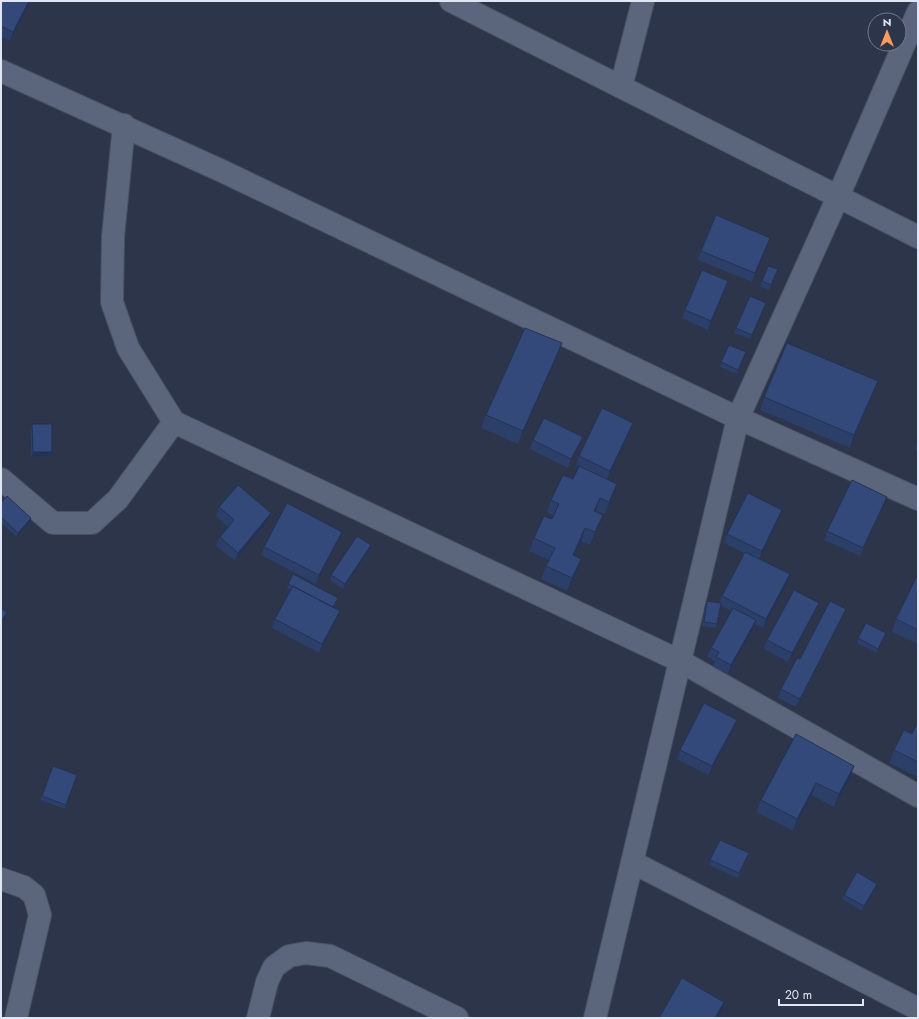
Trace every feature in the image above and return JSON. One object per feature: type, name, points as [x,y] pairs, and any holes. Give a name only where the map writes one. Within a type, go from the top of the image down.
[{"type":"street","points":[[451,1],[918,238]]},
{"type":"street","points":[[621,87],[643,1]]},
{"type":"street","points":[[595,1018],[738,418],[838,197],[918,12]]},
{"type":"street","points":[[3,77],[124,125],[738,418],[918,499]]},
{"type":"street","points":[[124,125],[113,237],[112,302],[128,348],[174,422],[680,661],[918,796]]},
{"type":"street","points":[[1,479],[54,523],[92,523],[118,499],[174,422]]},
{"type":"street","points":[[632,862],[918,1010]]},
{"type":"street","points":[[1,879],[24,887],[34,895],[40,916],[16,1018]]},
{"type":"street","points":[[258,1018],[267,982],[274,967],[288,956],[306,953],[330,956],[457,1018]]},
{"type":"building","points":[[1,1],[29,1],[13,32],[1,26]]},
{"type":"building","points":[[716,215],[770,238],[755,273],[701,251]]},
{"type":"building","points":[[768,266],[778,269],[771,285],[762,281]]},
{"type":"building","points":[[702,270],[728,281],[711,321],[685,310]]},
{"type":"building","points":[[750,296],[766,303],[752,335],[736,328]]},
{"type":"building","points":[[525,328],[562,343],[523,431],[486,415]]},
{"type":"building","points":[[787,343],[878,381],[854,435],[764,397]]},
{"type":"building","points":[[729,345],[746,352],[738,370],[721,362]]},
{"type":"building","points":[[602,408],[633,423],[610,471],[579,456]]},
{"type":"building","points":[[544,418],[583,437],[571,459],[533,440]]},
{"type":"building","points":[[32,424],[52,424],[52,452],[33,452]]},
{"type":"building","points":[[579,466],[617,484],[609,502],[600,498],[594,511],[603,515],[595,532],[585,528],[573,555],[581,559],[572,578],[546,566],[555,548],[534,538],[544,516],[552,519],[559,504],[551,500],[563,475],[573,479]]},
{"type":"building","points":[[852,480],[887,497],[863,548],[827,531]]},
{"type":"building","points":[[238,485],[271,513],[238,553],[220,537],[234,520],[219,507]]},
{"type":"building","points":[[748,493],[782,510],[762,551],[727,534]]},
{"type":"building","points":[[7,496],[31,518],[18,533],[1,517],[1,503]]},
{"type":"building","points":[[287,503],[342,532],[319,575],[264,547]]},
{"type":"building","points":[[357,536],[371,545],[345,584],[331,575]]},
{"type":"building","points":[[745,552],[790,574],[766,619],[722,596]]},
{"type":"building","points":[[293,574],[338,598],[333,607],[288,584]]},
{"type":"building","points":[[918,574],[918,630],[896,619]]},
{"type":"building","points":[[293,586],[340,611],[322,644],[275,619]]},
{"type":"building","points":[[794,590],[819,603],[792,653],[767,640]]},
{"type":"building","points":[[707,601],[721,603],[717,624],[704,622]]},
{"type":"building","points":[[830,601],[846,609],[800,699],[781,689],[797,658],[800,659]]},
{"type":"building","points":[[1,608],[7,613],[1,621]]},
{"type":"building","points":[[733,608],[756,620],[731,665],[716,657],[719,652],[711,648]]},
{"type":"building","points":[[866,623],[886,633],[878,649],[858,638]]},
{"type":"building","points":[[704,703],[737,720],[712,766],[680,750]]},
{"type":"building","points":[[918,722],[918,762],[894,750],[904,730],[912,734]]},
{"type":"building","points":[[796,734],[854,766],[839,794],[816,783],[797,819],[761,800]]},
{"type":"building","points":[[53,766],[77,775],[66,805],[42,796]]},
{"type":"building","points":[[720,840],[749,853],[739,873],[710,860]]},
{"type":"building","points":[[857,872],[877,884],[864,906],[844,895]]},
{"type":"building","points":[[682,978],[724,1002],[715,1018],[659,1018]]}]
